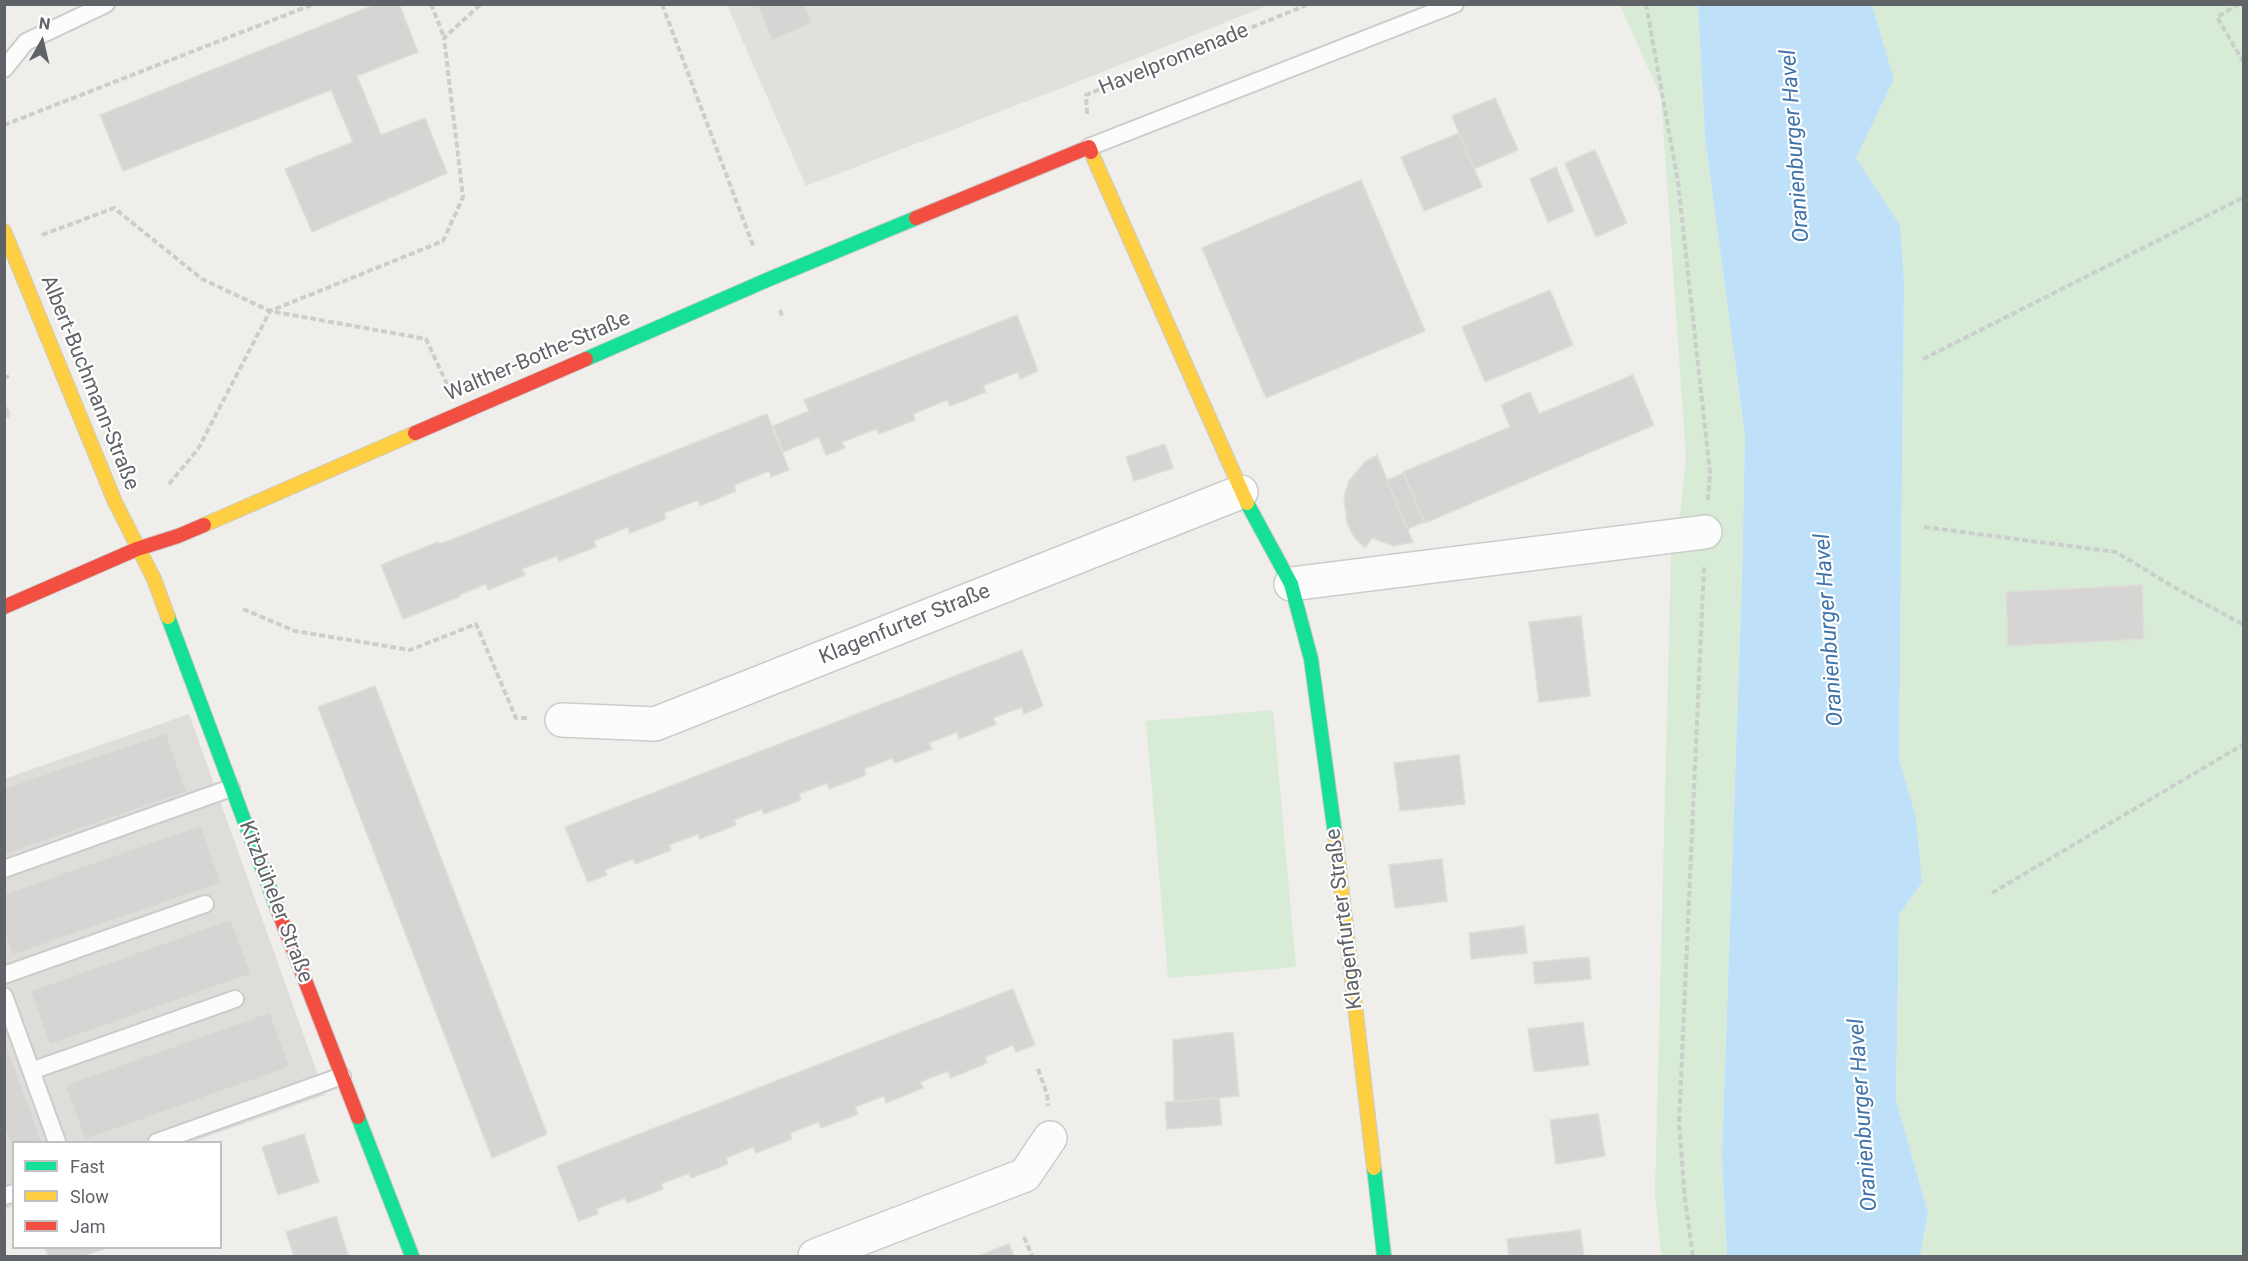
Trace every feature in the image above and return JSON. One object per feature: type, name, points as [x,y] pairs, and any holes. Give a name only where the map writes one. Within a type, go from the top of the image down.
[{"type":"street","name":"Klagenfurter Straße","points":[[1089,147],[1241,492],[1291,585],[1311,659],[1328,772],[1384,1257]]},
{"type":"street","name":"Walther-Bothe-Straße","points":[[4,608],[137,549],[178,536],[756,285],[1089,147]]},
{"type":"street","name":"Albert-Buchmann-Straße","points":[[4,231],[115,502],[137,549]]},
{"type":"street","name":"Klagenfurter Straße","points":[[562,720],[655,724],[1241,492]]},
{"type":"street","points":[[1291,585],[1705,532]]},
{"type":"street","name":"Kitzbüheler Straße","points":[[137,549],[154,579],[231,788],[412,1257]]},
{"type":"street","points":[[815,1257],[1025,1175],[1050,1138]]},
{"type":"lane","points":[[4,69],[26,42],[106,4]]},
{"type":"lane","points":[[1089,147],[1455,4]]},
{"type":"lane","points":[[4,869],[231,788]]},
{"type":"lane","points":[[4,975],[205,904]]},
{"type":"lane","points":[[4,996],[56,1141]]},
{"type":"lane","points":[[32,1071],[235,999]]},
{"type":"lane","points":[[163,1141],[342,1076]]},
{"type":"path","points":[[4,125],[314,4]]},
{"type":"path","points":[[169,484],[198,449],[270,311],[443,241],[463,197],[444,38],[431,4]]},
{"type":"path","points":[[444,38],[481,4]]},
{"type":"path","points":[[662,4],[749,236]]},
{"type":"path","name":"Havelpromenade","points":[[1089,147],[1086,95],[1309,4]]},
{"type":"path","points":[[1646,4],[1679,194],[1710,473],[1705,532],[1679,1123],[1685,1200],[1693,1257]]},
{"type":"path","points":[[2239,4],[2217,17],[2244,63]]},
{"type":"path","points":[[1923,359],[2244,197]]},
{"type":"path","points":[[41,236],[114,208],[202,279],[270,311],[426,339],[440,369]]},
{"type":"path","points":[[1924,527],[2116,552],[2244,625]]},
{"type":"path","points":[[243,609],[295,631],[410,650],[476,624],[516,718],[562,720]]},
{"type":"path","points":[[1992,893],[2244,744]]},
{"type":"path","points":[[1024,1237],[1032,1257]]},
{"type":"shaded area","points":[[727,5],[1268,5],[1090,77],[806,186]]},
{"type":"shaded area","points":[[189,714],[325,1095],[195,1141],[12,1141],[12,1206],[5,1209],[4,779]]},
{"type":"green space","points":[[1620,5],[1698,5],[1705,138],[1745,435],[1722,1156],[1727,1256],[1661,1256],[1655,1194],[1671,556],[1680,515],[1686,458],[1661,97]]},
{"type":"green space","points":[[1872,5],[2243,5],[2243,1256],[1920,1256],[1928,1213],[1896,1100],[1899,915],[1922,882],[1916,817],[1899,759],[1904,280],[1900,225],[1856,158],[1894,79]]},
{"type":"green space","points":[[1273,710],[1296,967],[1168,978],[1146,721]]},
{"type":"water","name":"Oranienburger Havel","points":[[1698,5],[1872,5],[1894,79],[1856,158],[1900,225],[1904,280],[1899,759],[1916,817],[1922,882],[1899,915],[1896,1100],[1928,1213],[1920,1256],[1727,1256],[1722,1156],[1745,435],[1705,138]]},
{"type":"building","points":[[376,4],[399,4],[418,52],[357,76],[381,135],[425,118],[447,173],[312,232],[285,169],[353,142],[331,90],[123,171],[100,115]]},
{"type":"building","points":[[757,4],[804,4],[812,23],[772,40]]},
{"type":"building","points":[[1495,98],[1518,150],[1474,169],[1452,116]]},
{"type":"building","points":[[1459,133],[1482,187],[1424,211],[1401,157]]},
{"type":"building","points":[[1595,150],[1627,223],[1596,237],[1565,163]]},
{"type":"building","points":[[1556,167],[1574,211],[1548,222],[1530,179]]},
{"type":"building","points":[[1361,180],[1425,331],[1266,398],[1202,248]]},
{"type":"building","points":[[1550,290],[1573,345],[1485,382],[1462,327]]},
{"type":"building","points":[[1017,315],[1038,371],[1020,379],[1018,372],[983,386],[986,392],[950,406],[947,400],[913,414],[915,420],[879,434],[876,429],[842,442],[845,448],[826,455],[819,437],[783,452],[773,426],[809,411],[804,400]]},
{"type":"building","points":[[1633,375],[1654,425],[1425,523],[1403,472],[1510,427],[1501,405],[1530,392],[1539,414]]},
{"type":"building","points":[[4,404],[9,411],[9,417],[4,417]]},
{"type":"building","points":[[767,414],[789,470],[771,477],[769,471],[734,485],[736,491],[700,506],[698,500],[664,513],[666,519],[630,533],[628,527],[594,541],[596,547],[559,561],[557,556],[522,569],[525,575],[488,590],[486,584],[403,619],[381,565],[438,542],[439,544],[451,540]]},
{"type":"building","points":[[1165,444],[1173,468],[1134,481],[1126,457]]},
{"type":"building","points":[[1377,455],[1413,542],[1394,546],[1372,538],[1365,548],[1354,537],[1347,523],[1344,497],[1349,481],[1365,462]]},
{"type":"building","points":[[1403,473],[1424,522],[1407,529],[1387,480]]},
{"type":"building","points":[[2142,585],[2144,639],[2008,646],[2006,592]]},
{"type":"building","points":[[1581,616],[1590,696],[1539,702],[1529,622]]},
{"type":"building","points":[[1022,650],[1043,706],[1024,714],[1022,707],[993,718],[996,724],[959,739],[957,732],[929,743],[932,749],[895,763],[892,758],[864,769],[866,775],[829,789],[827,783],[799,794],[801,800],[764,814],[762,809],[734,820],[736,825],[700,839],[698,834],[669,845],[671,850],[635,864],[633,859],[605,870],[607,875],[588,882],[565,827]]},
{"type":"building","points":[[375,686],[547,1134],[492,1158],[318,707]]},
{"type":"building","points":[[166,733],[187,792],[4,855],[4,788]]},
{"type":"building","points":[[1459,755],[1465,804],[1400,811],[1394,763]]},
{"type":"building","points":[[201,825],[221,883],[13,955],[4,932],[4,894]]},
{"type":"building","points":[[1442,859],[1447,901],[1395,908],[1389,865]]},
{"type":"building","points":[[231,919],[251,974],[50,1045],[30,991]]},
{"type":"building","points":[[1524,926],[1527,953],[1471,959],[1469,933]]},
{"type":"building","points":[[1589,957],[1591,979],[1535,984],[1533,962]]},
{"type":"building","points":[[1013,989],[1035,1045],[1016,1052],[1013,1045],[985,1057],[987,1063],[951,1078],[948,1071],[920,1082],[923,1088],[886,1103],[884,1096],[855,1107],[858,1114],[821,1128],[818,1122],[790,1133],[792,1139],[756,1153],[753,1147],[726,1158],[728,1164],[691,1178],[689,1173],[661,1184],[663,1189],[627,1203],[625,1198],[596,1209],[598,1214],[579,1221],[557,1166]]},
{"type":"building","points":[[270,1012],[290,1067],[85,1140],[65,1085]]},
{"type":"building","points":[[1583,1022],[1589,1065],[1534,1072],[1528,1029]]},
{"type":"building","points":[[1233,1032],[1239,1096],[1174,1102],[1173,1040]]},
{"type":"building","points":[[4,1038],[42,1141],[12,1141],[12,1146],[4,1126]]},
{"type":"building","points":[[1219,1098],[1222,1125],[1167,1129],[1165,1102]]},
{"type":"building","points":[[1598,1114],[1605,1156],[1556,1164],[1550,1120]]},
{"type":"building","points":[[304,1134],[319,1182],[278,1195],[262,1147]]},
{"type":"building","points":[[336,1216],[348,1255],[294,1256],[286,1232]]},
{"type":"building","points":[[1580,1230],[1584,1256],[1509,1256],[1507,1239]]},
{"type":"building","points":[[1009,1244],[1014,1256],[978,1256]]},
{"type":"building","points":[[45,1249],[104,1249],[83,1256],[48,1256]]},
{"type":"traffic: fast","points":[[586,359],[916,218]]},
{"type":"traffic: fast","points":[[1247,503],[1291,584],[1311,659],[1335,834]]},
{"type":"traffic: fast","points":[[168,617],[277,908]]},
{"type":"traffic: fast","points":[[358,1117],[412,1256]]},
{"type":"traffic: fast","points":[[1374,1168],[1384,1256]]},
{"type":"traffic: slow","points":[[1091,152],[1247,503]]},
{"type":"traffic: slow","points":[[4,231],[115,502],[154,579],[168,617]]},
{"type":"traffic: slow","points":[[204,525],[415,433]]},
{"type":"traffic: slow","points":[[1335,834],[1374,1168]]},
{"type":"traffic: jam","points":[[916,218],[1089,147],[1091,152]]},
{"type":"traffic: jam","points":[[415,433],[586,359]]},
{"type":"traffic: jam","points":[[4,607],[137,549],[204,525]]},
{"type":"traffic: jam","points":[[277,908],[358,1117]]}]
